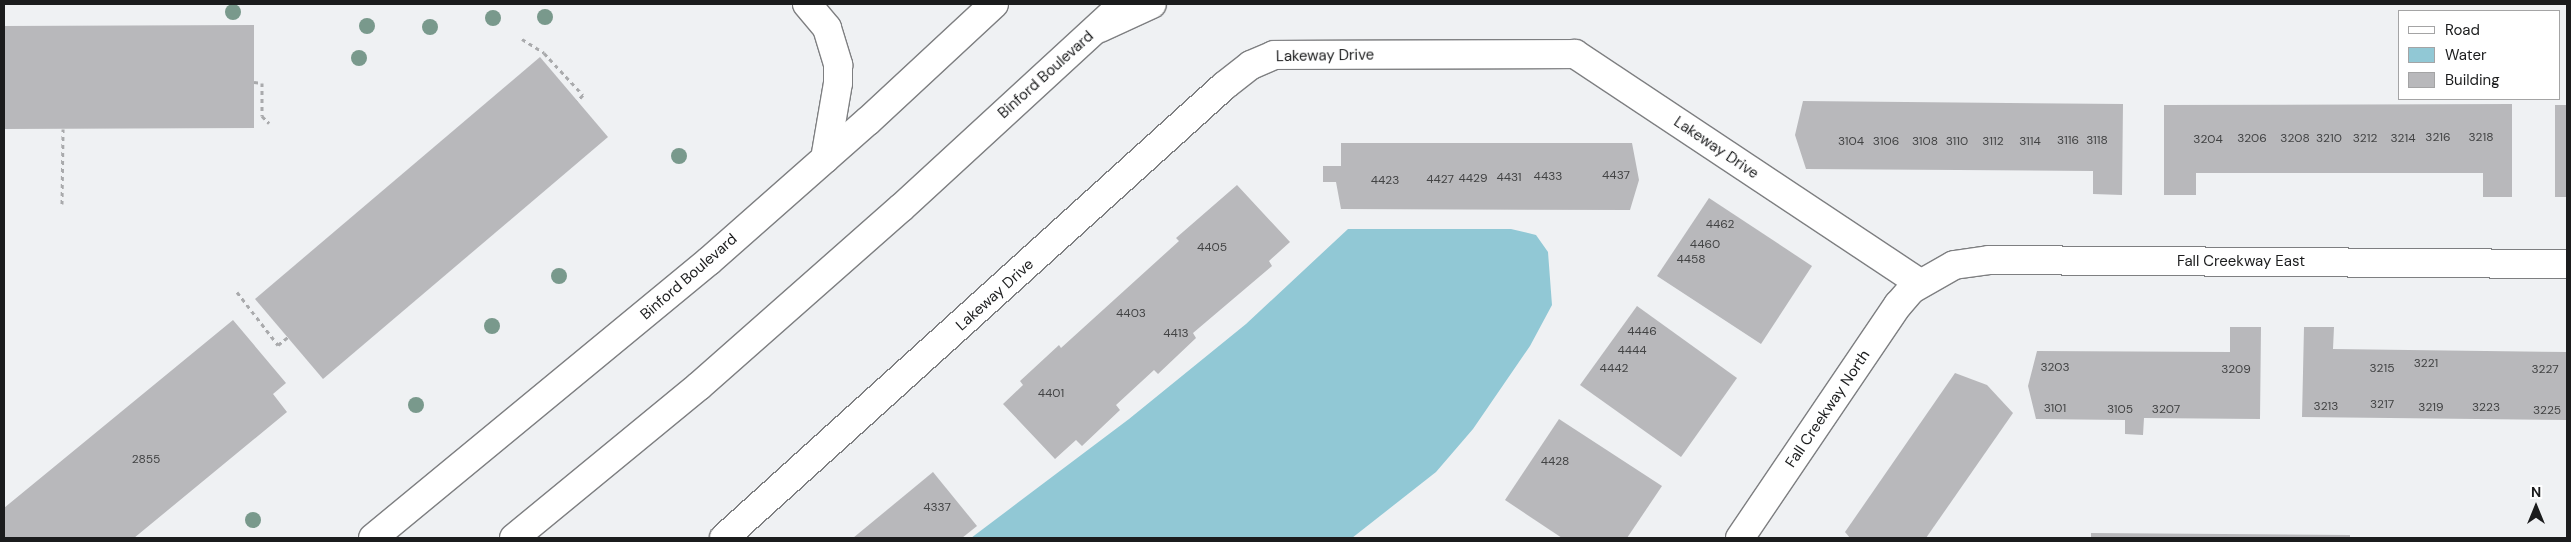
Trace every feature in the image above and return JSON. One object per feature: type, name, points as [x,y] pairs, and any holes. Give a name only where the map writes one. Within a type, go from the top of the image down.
[{"type":"street","points":[[807,4],[827,28],[838,65],[838,83],[825,159]]},
{"type":"street","name":"Binford Boulevard","points":[[373,538],[600,354],[825,159],[994,4]]},
{"type":"street","name":"Binford Boulevard","points":[[514,538],[706,379],[901,208],[1123,4]]},
{"type":"street","points":[[1096,29],[1152,4]]},
{"type":"street","name":"Lakeway Drive","points":[[724,538],[1224,86],[1251,65],[1274,55],[1575,54],[1920,283]]},
{"type":"street","name":"Fall Creekway East","points":[[1920,283],[1954,265],[1989,260],[2567,264]]},
{"type":"street","name":"Fall Creekway North","points":[[1740,538],[1898,305],[1920,283]]},
{"type":"path","points":[[522,39],[544,53],[583,95],[577,101]]},
{"type":"path","points":[[254,82],[262,83],[262,116],[269,123]]},
{"type":"path","points":[[62,204],[63,129]]},
{"type":"path","points":[[237,292],[278,345],[288,337]]},
{"type":"water","points":[[1348,229],[1511,229],[1536,235],[1548,252],[1552,305],[1530,346],[1473,429],[1436,472],[1352,538],[971,538],[1129,419],[1246,324]]},
{"type":"building","points":[[254,25],[254,128],[4,129],[4,26]]},
{"type":"building","points":[[540,57],[608,137],[323,379],[255,299]]},
{"type":"building","points":[[1803,101],[2123,104],[2122,195],[2093,194],[2093,171],[1806,169],[1795,135]]},
{"type":"building","points":[[2512,104],[2512,197],[2483,197],[2483,173],[2196,173],[2196,195],[2164,195],[2164,105]]},
{"type":"building","points":[[2555,105],[2567,105],[2567,197],[2555,197]]},
{"type":"building","points":[[1341,143],[1632,143],[1639,180],[1630,210],[1341,209],[1336,182],[1323,182],[1323,166],[1341,166]]},
{"type":"building","points":[[1237,185],[1290,242],[1269,261],[1272,266],[1193,333],[1196,338],[1158,374],[1154,370],[1116,405],[1120,410],[1082,446],[1076,440],[1055,459],[1003,404],[1023,385],[1020,381],[1059,345],[1061,348],[1179,241],[1176,238]]},
{"type":"building","points":[[1709,198],[1812,266],[1761,344],[1657,276]]},
{"type":"building","points":[[1637,306],[1737,378],[1681,457],[1580,385]]},
{"type":"building","points":[[233,320],[286,383],[273,394],[287,412],[134,538],[4,538],[4,508]]},
{"type":"building","points":[[2230,327],[2261,327],[2260,419],[2144,418],[2143,435],[2125,434],[2125,420],[2036,419],[2028,386],[2037,351],[2230,352]]},
{"type":"building","points":[[2304,327],[2334,327],[2333,349],[2567,352],[2567,420],[2302,417]]},
{"type":"building","points":[[1955,373],[1987,385],[2013,413],[1926,538],[1850,538],[1845,532]]},
{"type":"building","points":[[1559,419],[1662,486],[1627,538],[1562,538],[1505,500]]},
{"type":"building","points":[[933,472],[977,526],[962,538],[853,538]]},
{"type":"building","points":[[2091,533],[2350,535],[2350,538],[2091,538]]}]
